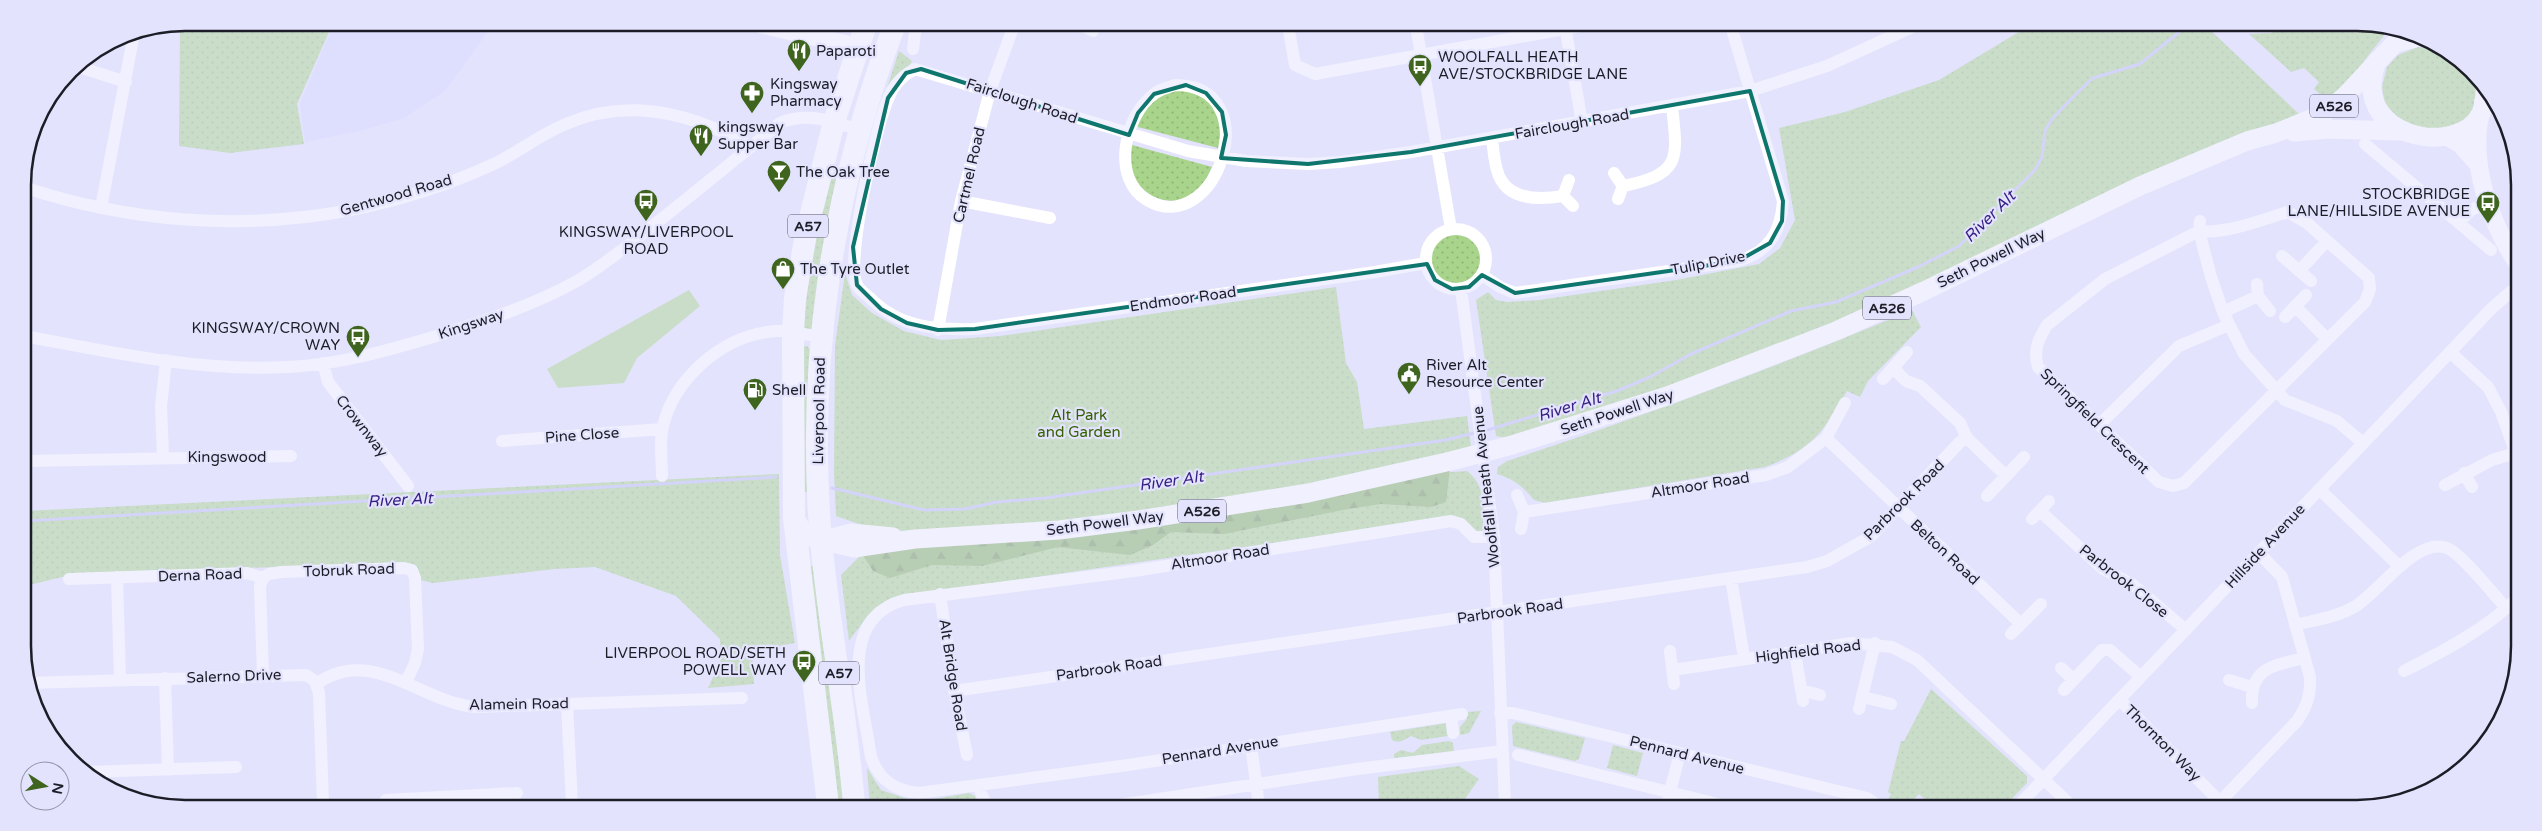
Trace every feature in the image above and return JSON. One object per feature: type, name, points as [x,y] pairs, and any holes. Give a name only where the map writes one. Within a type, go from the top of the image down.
[{"type":"highway","name":"Liverpool Road","points":[[828,800],[794,518],[793,332],[795,298],[806,234],[834,122],[863,31]]},
{"type":"highway","name":"Liverpool Road","points":[[853,800],[845,712],[822,541],[817,448],[820,337],[843,199],[860,130],[893,31]]},
{"type":"main road","points":[[790,31],[857,47]]},
{"type":"main road","name":"A526","points":[[2398,36],[2378,59],[2372,77],[2374,97],[2382,116],[2400,130],[2432,137],[2460,132],[2485,101]]},
{"type":"main road","name":"Seth Powell Way","points":[[822,541],[851,533],[914,539],[1059,530],[1232,506],[1343,485],[1483,444],[1667,396],[1836,331],[1924,291],[2140,186],[2247,141],[2276,133],[2323,114],[2345,96],[2378,59]]},
{"type":"main road","points":[[2485,101],[2476,145],[2479,166],[2497,228],[2511,252]]},
{"type":"main road","name":"Seth Powell Way","points":[[2276,133],[2328,129],[2400,130]]},
{"type":"main road","points":[[2446,136],[2460,144],[2479,166]]},
{"type":"main road","points":[[794,518],[803,531],[822,541],[807,553],[800,580]]},
{"type":"street","points":[[913,49],[915,31]]},
{"type":"street","name":"Cartmel Road","points":[[938,330],[961,201],[990,91],[1012,31]]},
{"type":"street","points":[[1289,31],[1296,65],[1315,74],[1550,31]]},
{"type":"street","points":[[1417,31],[1451,229]]},
{"type":"street","points":[[1567,31],[1582,122]]},
{"type":"street","name":"Tulip Drive","points":[[1482,275],[1515,294],[1738,261],[1748,258],[1770,243],[1782,221],[1783,201],[1732,31]]},
{"type":"street","name":"Fairclough Road","points":[[938,330],[908,323],[881,309],[857,285],[854,268],[854,248],[864,195],[888,98],[906,73],[915,69],[1129,135],[1221,158],[1275,164],[1324,163],[1492,138],[1672,107],[1750,91],[1827,66],[1903,31]]},
{"type":"street","points":[[101,208],[133,41]]},
{"type":"street","points":[[84,69],[126,82]]},
{"type":"street","points":[[1175,85],[1196,88],[1216,101],[1222,112],[1226,135],[1221,158],[1214,177],[1202,194],[1184,205],[1164,206],[1146,200],[1138,193],[1128,178],[1125,159],[1129,135],[1138,113],[1154,94],[1175,85]]},
{"type":"street","points":[[1623,186],[1652,180],[1666,170],[1673,159],[1676,142],[1672,107]]},
{"type":"street","name":"Gentwood Road","points":[[32,190],[101,208],[167,218],[213,221],[275,219],[353,209],[424,190],[466,175],[503,159],[566,124],[590,115],[620,109],[655,111],[678,115],[728,134],[751,147]]},
{"type":"street","name":"Kingsway","points":[[32,337],[166,360],[288,368],[323,363],[394,348],[449,332],[528,304],[569,285],[620,252],[780,123],[792,118],[812,117],[860,130]]},
{"type":"street","points":[[1492,138],[1497,172],[1515,193],[1540,200],[1563,196]]},
{"type":"street","points":[[2365,144],[2396,168],[2491,250]]},
{"type":"street","points":[[2396,168],[2404,157]]},
{"type":"street","points":[[1614,173],[1623,186]]},
{"type":"street","points":[[1563,196],[1569,180]]},
{"type":"street","points":[[1618,199],[1623,186]]},
{"type":"street","points":[[1563,196],[1573,206]]},
{"type":"street","points":[[961,201],[1050,218]]},
{"type":"street","points":[[2459,222],[2471,210],[2488,202]]},
{"type":"street","name":"Springfield Crescent","points":[[2288,212],[2307,223],[2369,278],[2370,289],[2365,302],[2184,483],[2173,486],[2159,482],[2038,367],[2034,353],[2047,325],[2105,279],[2199,226],[2209,232],[2245,225],[2288,212]]},
{"type":"street","points":[[2199,226],[2223,312],[2244,354],[2274,391],[2284,400],[2319,412],[2337,421],[2363,443]]},
{"type":"street","points":[[1451,229],[1471,232],[1479,238],[1485,247],[1487,258],[1482,275],[1475,283],[1461,289],[1452,289],[1434,280],[1426,262],[1430,245],[1442,232],[1451,229]]},
{"type":"street","points":[[2298,271],[2327,241]]},
{"type":"street","points":[[2282,256],[2311,282]]},
{"type":"street","name":"Endmoor Road","points":[[938,330],[975,329],[1375,272],[1426,262]]},
{"type":"street","name":"Woolfall Heath Avenue","points":[[1461,289],[1494,537],[1505,799]]},
{"type":"street","points":[[2223,312],[2258,290],[2270,310]]},
{"type":"street","name":"Hillside Avenue","points":[[2026,799],[2319,489],[2495,305],[2511,291]]},
{"type":"street","points":[[2285,317],[2306,295]]},
{"type":"street","points":[[2295,306],[2327,339]]},
{"type":"street","points":[[2099,425],[2179,346],[2229,325]]},
{"type":"street","points":[[662,476],[662,429],[668,409],[686,380],[716,352],[752,335],[767,332],[793,332],[820,337]]},
{"type":"street","points":[[1883,378],[1907,352]]},
{"type":"street","points":[[2450,352],[2488,387],[2501,412],[2511,441]]},
{"type":"street","points":[[163,457],[161,406],[166,360]]},
{"type":"street","name":"Crownway","points":[[323,363],[328,382],[408,486]]},
{"type":"street","points":[[1893,368],[1906,381],[1920,386],[1960,423],[1967,438],[2006,475]]},
{"type":"street","name":"Altmoor Road","points":[[1524,512],[1766,475],[1788,467],[1826,438],[1844,403]]},
{"type":"street","name":"Pine Close","points":[[502,440],[662,429]]},
{"type":"street","name":"Belton Road","points":[[1826,438],[2021,624]]},
{"type":"street","name":"Parbrook Road","points":[[954,691],[1497,613],[1731,578],[1828,561],[1870,537],[1960,442],[1967,438]]},
{"type":"street","points":[[2445,485],[2464,473],[2511,453]]},
{"type":"street","name":"Kingswood","points":[[31,461],[291,456]]},
{"type":"street","points":[[1987,496],[2024,457]]},
{"type":"street","points":[[2464,473],[2472,487]]},
{"type":"street","points":[[2319,489],[2398,566]]},
{"type":"street","points":[[1517,494],[1524,512],[1521,529]]},
{"type":"street","name":"Parbrook Close","points":[[2050,501],[2036,515],[2103,569],[2132,584],[2186,630]]},
{"type":"street","name":"Altmoor Road","points":[[940,594],[1134,571],[1451,522],[1461,524],[1474,537],[1494,537]]},
{"type":"street","points":[[2295,625],[2352,608],[2366,601],[2398,566],[2426,550],[2439,546],[2449,548],[2510,604],[2434,656],[2404,671]]},
{"type":"street","points":[[2226,799],[2297,721],[2306,708],[2311,692],[2310,678],[2282,577],[2259,552]]},
{"type":"street","name":"Tobruk Road","points":[[263,578],[269,574],[281,572],[404,568],[412,570],[416,578],[418,650],[415,663],[406,682]]},
{"type":"street","name":"Derna Road","points":[[69,579],[247,573],[263,578],[260,586],[263,675]]},
{"type":"street","points":[[117,577],[120,679]]},
{"type":"street","points":[[1731,578],[1744,658]]},
{"type":"street","points":[[940,594],[894,602],[873,618],[863,633],[858,661],[871,757],[875,767],[885,781],[909,792],[920,793],[978,785],[984,800]]},
{"type":"street","name":"Alt Bridge Road","points":[[940,594],[954,691],[967,755]]},
{"type":"street","points":[[2011,634],[2041,604]]},
{"type":"street","name":"Highfield Road","points":[[1673,670],[1852,642],[1875,643],[1892,647],[1917,660],[2064,799]]},
{"type":"street","points":[[1875,643],[1861,703],[1891,704]]},
{"type":"street","points":[[2064,690],[2102,650],[2110,650],[2141,677]]},
{"type":"street","points":[[1670,652],[1674,684]]},
{"type":"street","points":[[1795,652],[1802,696],[1820,695]]},
{"type":"street","points":[[2252,703],[2252,687],[2264,671],[2274,666],[2304,658]]},
{"type":"street","points":[[2061,668],[2074,680]]},
{"type":"street","name":"Alamein Road","points":[[316,684],[333,673],[367,671],[385,674],[470,707],[736,698],[730,685]]},
{"type":"street","name":"Salerno Drive","points":[[36,682],[302,674],[309,676],[316,684]]},
{"type":"street","points":[[165,678],[168,770]]},
{"type":"street","points":[[2229,680],[2252,687]]},
{"type":"street","points":[[316,684],[320,693],[324,800]]},
{"type":"street","name":"Thornton Way","points":[[2120,700],[2213,799]]},
{"type":"street","points":[[567,704],[572,800]]},
{"type":"street","name":"Pennard Avenue","points":[[1500,713],[1513,712],[1868,799]]},
{"type":"street","name":"Pennard Avenue","points":[[978,785],[1128,765],[1457,715],[1454,734]]},
{"type":"street","points":[[1251,745],[1258,800]]},
{"type":"street","points":[[1155,800],[1502,751]]},
{"type":"street","points":[[1668,799],[1680,753]]},
{"type":"street","points":[[91,768],[168,770],[230,767],[223,754]]},
{"type":"street","points":[[1518,755],[1701,799]]},
{"type":"street","points":[[441,800],[517,793]]},
{"type":"highlighted area","points":[[921,69],[1129,135],[1138,113],[1154,94],[1186,85],[1206,93],[1222,112],[1226,135],[1221,158],[1308,164],[1411,152],[1750,91],[1783,201],[1782,221],[1770,243],[1738,261],[1515,293],[1482,275],[1469,287],[1452,289],[1435,280],[1427,264],[975,329],[938,330],[907,323],[881,309],[857,285],[853,247],[888,98],[906,73]]},
{"type":"shaded area","points":[[331,31],[488,31],[445,91],[404,118],[359,131],[305,142],[300,104]]},
{"type":"green space","points":[[329,31],[297,104],[304,144],[230,153],[179,146],[180,32]]},
{"type":"green space","points":[[2020,31],[2211,31],[2299,114],[1725,371],[1512,439],[1496,436],[1476,300],[1488,292],[1496,300],[1508,302],[1539,300],[1676,280],[1759,264],[1780,248],[1795,220],[1779,128],[1845,112],[1939,80]]},
{"type":"green space","points":[[2277,31],[2357,31],[2385,34],[2341,90],[2326,100],[2314,89],[2319,82],[2304,68],[2291,72],[2249,34]]},
{"type":"green space","points":[[2418,47],[2426,48],[2458,69],[2480,93],[2473,115],[2443,131],[2404,124],[2385,104],[2382,87],[2387,67],[2398,55]]},
{"type":"green space","points":[[899,51],[912,61],[885,94]]},
{"type":"green space","points":[[1173,90],[1194,91],[1210,102],[1222,125],[1218,148],[1138,127],[1145,109]]},
{"type":"green space","points":[[1132,145],[1212,167],[1198,192],[1173,201],[1162,200],[1142,188],[1135,179],[1131,169]]},
{"type":"green space","points":[[827,176],[841,180],[810,331],[803,327],[810,270]]},
{"type":"green space","points":[[1456,233],[1470,237],[1477,244],[1481,258],[1477,272],[1470,279],[1456,283],[1442,279],[1435,272],[1431,258],[1435,244],[1442,237]]},
{"type":"green space","name":"Alt Park and Garden","points":[[845,273],[852,295],[872,313],[904,331],[941,340],[1000,336],[1336,287],[1346,363],[1357,382],[1364,429],[1467,416],[1471,446],[1413,466],[1099,519],[973,530],[879,531],[836,516],[834,473],[835,346]]},
{"type":"green space","points":[[689,290],[700,306],[637,358],[624,383],[558,388],[547,369]]},
{"type":"green space","points":[[1912,310],[1921,327],[1868,381],[1860,397],[1847,391],[1823,429],[1805,447],[1781,461],[1765,467],[1546,503],[1534,500],[1517,484],[1497,474],[1498,467],[1507,461],[1711,390]]},
{"type":"green space","points":[[807,346],[812,352],[811,492],[802,492],[801,347]]},
{"type":"green space","points":[[1451,461],[1446,502],[1431,507],[1381,504],[1224,534],[1171,532],[1153,545],[1130,555],[1058,547],[982,566],[932,565],[890,578],[873,571],[862,554]]},
{"type":"green space","points":[[1467,471],[1478,483],[1481,490],[1483,530],[1479,534],[1439,519],[925,593],[895,600],[868,615],[849,641],[841,575],[862,554],[1311,500],[1451,472]]},
{"type":"green space","points":[[779,474],[780,555],[795,643],[752,651],[754,684],[708,688],[721,660],[720,639],[676,596],[595,567],[555,569],[433,583],[420,580],[406,563],[79,573],[31,585],[31,511]]},
{"type":"green space","points":[[816,564],[846,800],[836,800],[809,567]]},
{"type":"green space","points":[[1931,689],[2027,776],[2027,783],[2012,799],[1925,799],[1919,794],[1914,799],[1888,799],[1891,794],[1888,792],[1901,741],[1904,741]]},
{"type":"green space","points":[[1481,711],[1469,733],[1460,735],[1460,727],[1467,719],[1466,712]]},
{"type":"green space","points":[[1516,722],[1585,738],[1579,759],[1575,761],[1513,746],[1512,726]]},
{"type":"green space","points":[[1447,723],[1448,736],[1421,740],[1411,736],[1397,742],[1392,740],[1390,732]]},
{"type":"green space","points":[[1449,741],[1453,743],[1454,752],[1394,758],[1394,754],[1401,750],[1413,753],[1422,745]]},
{"type":"green space","points":[[1613,745],[1643,753],[1637,776],[1607,768]]},
{"type":"green space","points":[[1459,766],[1479,779],[1465,799],[1379,799],[1378,777]]},
{"type":"green space","points":[[867,768],[881,790],[909,800],[870,800]]},
{"type":"green space","points":[[969,793],[975,796],[976,800],[930,800]]},
{"type":"waterway","name":"River Alt","points":[[1484,431],[1617,391],[1650,377],[1691,354],[1791,311],[1836,302],[1918,267],[1959,246],[2035,170],[2042,157],[2045,131],[2052,119],[2078,92],[2093,78],[2140,64],[2180,31]]},
{"type":"waterway","name":"River Alt","points":[[832,488],[924,510],[965,509],[997,502],[1045,498],[1446,440],[1478,432]]},
{"type":"waterway","name":"River Alt","points":[[31,521],[776,477]]},
{"type":"place","name":"Paparoti","points":[[799,72]]},
{"type":"place","name":"WOOLFALL HEATH AVE/STOCKBRIDGE LANE","points":[[1420,87]]},
{"type":"place","name":"Kingsway Pharmacy","points":[[752,114]]},
{"type":"place","name":"kingsway Supper Bar","points":[[701,157]]},
{"type":"place","name":"The Oak Tree","points":[[779,193]]},
{"type":"place","name":"KINGSWAY/LIVERPOOL ROAD","points":[[646,222]]},
{"type":"place","name":"STOCKBRIDGE LANE/HILLSIDE AVENUE","points":[[2488,224]]},
{"type":"place","name":"The Tyre Outlet","points":[[783,290]]},
{"type":"place","name":"KINGSWAY/CROWN WAY","points":[[358,358]]},
{"type":"place","name":"River Alt Resource Center","points":[[1409,395]]},
{"type":"place","name":"Shell","points":[[755,411]]},
{"type":"place","name":"LIVERPOOL ROAD/SETH POWELL WAY","points":[[804,683]]}]
